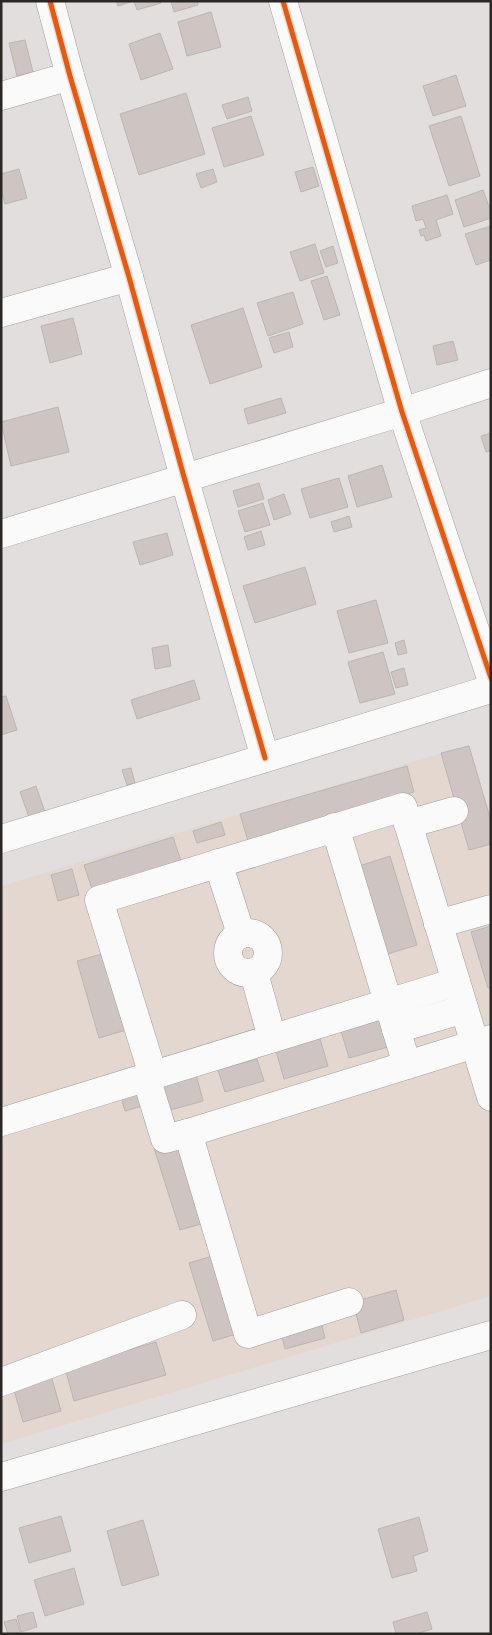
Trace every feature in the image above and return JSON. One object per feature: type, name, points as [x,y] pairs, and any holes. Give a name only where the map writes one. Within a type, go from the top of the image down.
[{"type":"street","points":[[50,1],[265,758]]},
{"type":"street","points":[[283,1],[402,412],[491,678]]},
{"type":"street","points":[[1,96],[70,76]]},
{"type":"street","points":[[1,313],[129,277]]},
{"type":"street","points":[[1,534],[402,412],[491,383]]},
{"type":"street","points":[[1,839],[491,689]]},
{"type":"street","points":[[483,1041],[165,1139],[99,900],[403,807],[464,1009],[483,1041],[491,1097]]},
{"type":"street","points":[[408,824],[454,811]]},
{"type":"street","points":[[336,828],[407,1065]]},
{"type":"street","points":[[218,864],[240,934],[252,933],[261,938],[268,947],[268,957],[264,967],[254,973],[272,1038]]},
{"type":"street","points":[[438,924],[491,909]]},
{"type":"street","points":[[1,1122],[456,982]]},
{"type":"street","points":[[396,1029],[464,1009]]},
{"type":"street","points":[[188,1133],[248,1334],[349,1302]]},
{"type":"street","points":[[1,1382],[182,1315]]},
{"type":"street","points":[[1,1477],[491,1335]]},
{"type":"shaded area","points":[[469,745],[491,817],[491,1296],[1,1444],[1,886]]},
{"type":"building","points":[[116,1],[134,1],[118,6]]},
{"type":"building","points":[[134,1],[160,1],[161,3],[137,10]]},
{"type":"building","points":[[171,1],[197,1],[198,5],[174,12]]},
{"type":"building","points":[[211,12],[221,47],[187,56],[178,22]]},
{"type":"building","points":[[160,33],[173,69],[141,80],[129,44]]},
{"type":"building","points":[[25,40],[33,72],[17,76],[9,43]]},
{"type":"building","points":[[456,75],[466,106],[433,116],[423,86]]},
{"type":"building","points":[[186,93],[205,154],[139,175],[120,114]]},
{"type":"building","points":[[248,97],[252,111],[227,119],[222,105]]},
{"type":"building","points":[[251,116],[264,155],[224,167],[212,128]]},
{"type":"building","points":[[461,116],[480,176],[449,186],[429,126]]},
{"type":"building","points":[[313,167],[319,186],[301,192],[295,172]]},
{"type":"building","points":[[19,169],[27,198],[5,204],[1,190],[1,174]]},
{"type":"building","points":[[213,169],[217,182],[201,188],[196,174]]},
{"type":"building","points":[[483,190],[491,212],[491,218],[464,227],[455,200]]},
{"type":"building","points":[[447,195],[453,214],[436,220],[441,236],[426,241],[424,235],[421,236],[419,230],[426,228],[423,219],[416,221],[412,206]]},
{"type":"building","points":[[491,226],[491,260],[476,265],[465,234]]},
{"type":"building","points":[[315,244],[324,273],[300,281],[290,252]]},
{"type":"building","points":[[333,246],[338,263],[326,267],[320,251]]},
{"type":"building","points":[[327,276],[340,315],[324,320],[311,281]]},
{"type":"building","points":[[293,292],[303,324],[268,336],[257,303]]},
{"type":"building","points":[[243,308],[262,367],[210,384],[191,325]]},
{"type":"building","points":[[73,318],[82,354],[50,363],[41,326]]},
{"type":"building","points":[[289,332],[293,347],[274,353],[269,338]]},
{"type":"building","points":[[453,341],[458,360],[437,365],[433,346]]},
{"type":"building","points":[[281,398],[286,413],[248,424],[244,409]]},
{"type":"building","points":[[58,407],[69,452],[11,466],[1,422]]},
{"type":"building","points":[[491,433],[491,451],[486,452],[481,436]]},
{"type":"building","points":[[382,465],[392,497],[357,507],[348,476]]},
{"type":"building","points":[[339,478],[348,507],[310,518],[301,489]]},
{"type":"building","points":[[259,483],[264,499],[238,507],[233,491]]},
{"type":"building","points":[[284,494],[291,514],[274,520],[268,500]]},
{"type":"building","points":[[263,503],[270,525],[245,532],[238,511]]},
{"type":"building","points":[[349,516],[352,527],[334,532],[331,522]]},
{"type":"building","points":[[261,531],[265,545],[248,550],[244,537]]},
{"type":"building","points":[[167,533],[173,555],[140,565],[133,542]]},
{"type":"building","points":[[305,567],[316,604],[255,623],[243,586]]},
{"type":"building","points":[[376,600],[388,643],[349,653],[337,611]]},
{"type":"building","points":[[404,640],[407,653],[398,655],[395,643]]},
{"type":"building","points":[[168,645],[171,666],[155,669],[152,648]]},
{"type":"building","points":[[383,652],[395,694],[360,703],[348,662]]},
{"type":"building","points":[[404,668],[408,685],[396,688],[391,672]]},
{"type":"building","points":[[194,680],[200,699],[137,719],[131,700]]},
{"type":"building","points":[[6,696],[17,730],[1,735],[1,697]]},
{"type":"building","points":[[469,746],[491,821],[491,844],[469,850],[441,753]]},
{"type":"building","points":[[407,766],[414,792],[248,841],[240,814]]},
{"type":"building","points":[[131,768],[135,783],[127,785],[122,770]]},
{"type":"building","points":[[36,786],[46,815],[30,820],[20,792]]},
{"type":"building","points":[[221,822],[225,835],[197,843],[193,831]]},
{"type":"building","points":[[173,837],[183,867],[94,895],[84,865]]},
{"type":"building","points":[[390,856],[417,945],[378,957],[353,868]]},
{"type":"building","points":[[72,869],[79,895],[58,901],[51,875]]},
{"type":"building","points":[[491,926],[491,987],[488,988],[471,932]]},
{"type":"building","points":[[112,951],[133,1028],[99,1038],[77,961]]},
{"type":"building","points":[[385,1011],[395,1045],[349,1058],[339,1024]]},
{"type":"building","points":[[318,1032],[328,1066],[284,1079],[274,1044]]},
{"type":"building","points":[[257,1059],[264,1081],[225,1092],[218,1070]]},
{"type":"building","points":[[195,1070],[203,1101],[163,1112],[155,1082]]},
{"type":"building","points":[[142,1091],[146,1105],[125,1111],[121,1097]]},
{"type":"building","points":[[183,1139],[208,1222],[180,1230],[154,1148]]},
{"type":"building","points":[[219,1254],[243,1332],[213,1341],[189,1263]]},
{"type":"building","points":[[396,1290],[404,1320],[361,1333],[353,1302]]},
{"type":"building","points":[[321,1321],[325,1338],[285,1349],[281,1332]]},
{"type":"building","points":[[156,1342],[166,1375],[74,1401],[65,1368]]},
{"type":"building","points":[[50,1372],[61,1411],[23,1422],[12,1383]]},
{"type":"building","points":[[61,1516],[71,1551],[29,1563],[19,1528]]},
{"type":"building","points":[[419,1517],[428,1551],[413,1556],[417,1571],[392,1578],[378,1529]]},
{"type":"building","points":[[143,1520],[159,1575],[122,1586],[107,1531]]},
{"type":"building","points":[[74,1568],[84,1604],[45,1616],[34,1580]]},
{"type":"building","points":[[33,1612],[37,1627],[21,1632],[17,1616]]},
{"type":"building","points":[[427,1612],[432,1629],[416,1634],[396,1634],[393,1622]]},
{"type":"building","points":[[16,1619],[20,1632],[8,1634],[4,1622]]},
{"type":"cycle path","points":[[50,1],[265,758]]},
{"type":"cycle path","points":[[283,1],[402,412],[491,678]]}]
